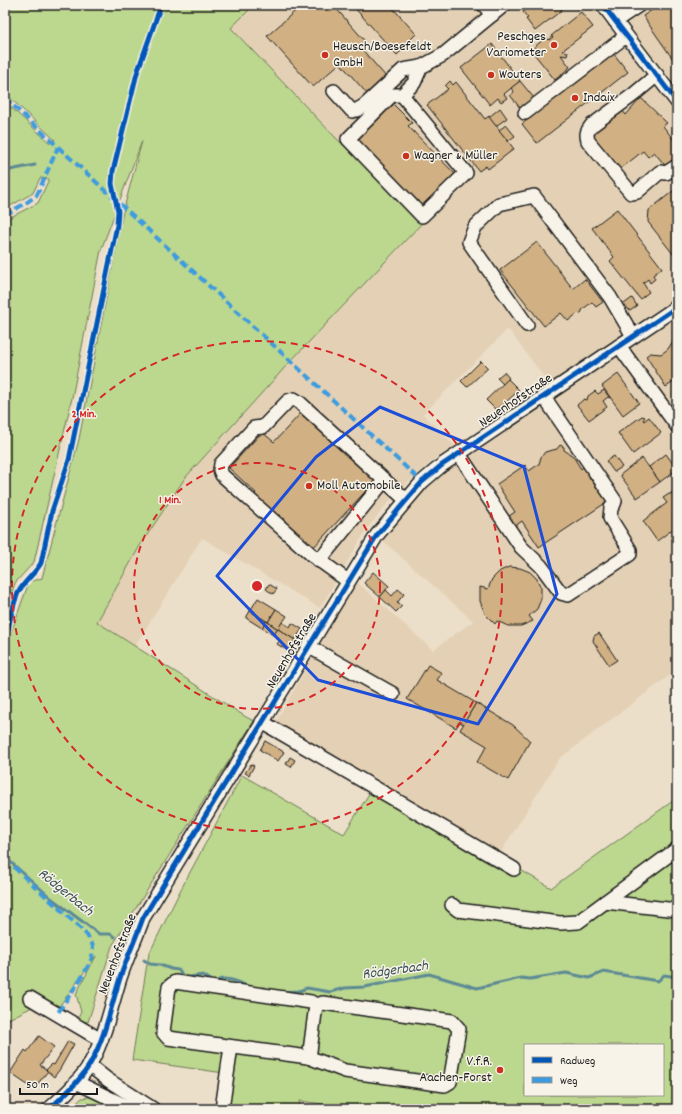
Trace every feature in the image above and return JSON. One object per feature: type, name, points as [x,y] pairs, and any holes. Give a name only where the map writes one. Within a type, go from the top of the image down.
[{"type":"street","points":[[334,91],[352,111],[357,110],[364,106],[403,70],[421,67],[443,55],[488,10],[504,5]]},
{"type":"street","points":[[603,5],[677,102]]},
{"type":"street","points":[[615,22],[639,5]]},
{"type":"street","points":[[525,113],[626,36]]},
{"type":"street","points":[[402,95],[466,173],[422,216],[348,139],[392,95],[402,95],[414,83],[421,67]]},
{"type":"street","points":[[657,75],[591,126],[587,131],[588,141],[631,193],[637,192],[660,172],[666,173],[677,166]]},
{"type":"street","points":[[527,325],[469,242],[475,227],[499,204],[534,196],[610,297],[633,336]]},
{"type":"street","name":"Neuenhofstraße","points":[[49,1109],[76,1082],[89,1065],[101,1040],[121,975],[143,918],[377,535],[422,482],[442,465],[677,307]]},
{"type":"street","points":[[619,346],[677,426]]},
{"type":"street","points":[[459,454],[521,547],[541,566],[561,593],[568,595],[630,554],[630,550],[610,518],[611,508],[615,501],[544,397]]},
{"type":"street","points":[[348,581],[308,552],[222,475],[220,470],[221,464],[254,428],[263,427],[288,401],[294,400],[299,402],[406,500]]},
{"type":"street","points":[[319,561],[384,481]]},
{"type":"street","points":[[308,646],[393,694]]},
{"type":"street","points":[[262,722],[514,869]]},
{"type":"street","points":[[452,905],[458,910],[560,924],[578,922],[677,849]]},
{"type":"street","points":[[605,902],[677,910]]},
{"type":"street","points":[[175,982],[310,1002],[316,1005],[323,1003],[452,1021],[459,1029],[450,1082],[445,1086],[345,1071],[308,1057],[168,1038],[163,1032],[169,987],[175,982]]},
{"type":"street","points":[[30,998],[101,1040]]},
{"type":"street","points":[[308,1057],[316,1005]]},
{"type":"street","points":[[222,1109],[230,1047]]},
{"type":"street","points":[[89,1065],[108,1080],[153,1109]]},
{"type":"street","points":[[76,1082],[132,1109]]},
{"type":"highlighted area","points":[[380,407],[524,467],[557,594],[478,724],[318,680],[217,576],[316,457]]},
{"type":"shaded area","points":[[254,5],[677,5],[677,670],[559,759],[498,857],[275,723],[356,581],[433,650],[473,621],[382,540],[409,505],[430,482],[463,456],[558,396],[508,329],[423,414],[455,446],[436,458],[396,493],[367,529],[320,608],[202,538],[135,646],[96,623],[141,544],[185,478],[288,364],[423,222],[335,137],[231,28]]},
{"type":"green space","points":[[5,5],[254,5],[231,28],[335,137],[423,222],[288,364],[185,478],[141,544],[97,622],[254,721],[112,946],[88,1022],[77,1020],[81,1012],[76,994],[96,956],[58,1008],[34,1006],[5,1021],[5,649],[29,582],[42,578],[79,439],[123,212],[142,141],[101,250],[72,398],[34,562],[15,583],[5,613],[5,220],[38,203],[49,179],[40,178],[33,193],[5,209],[5,102],[50,143],[55,140],[5,93]]},
{"type":"green space","points":[[242,775],[344,834],[375,784],[551,888],[677,798],[677,1109],[358,1109],[300,1101],[299,1109],[218,1109],[224,1073],[132,1060],[149,954],[180,891]]},
{"type":"green space","points":[[82,1098],[95,1098],[111,1106],[110,1109],[70,1109]]},
{"type":"building","name":"Heusch/Boesefeldt GmbH","points":[[302,5],[333,5],[365,41],[359,46],[388,79],[369,96],[340,63],[313,87],[267,36]]},
{"type":"building","points":[[352,5],[390,5],[416,34],[403,47],[405,48],[402,52],[401,51],[397,55]]},
{"type":"building","points":[[532,5],[558,5],[562,10],[535,31],[526,19],[528,18],[523,12]]},
{"type":"building","points":[[659,5],[674,5],[677,10],[677,65],[643,16]]},
{"type":"building","name":"Peschges Variometer","points":[[581,12],[593,27],[562,51],[568,52],[567,56],[561,55],[570,67],[555,80],[531,50],[546,37],[549,40],[553,37],[551,36]]},
{"type":"building","name":"Wouters","points":[[492,44],[520,81],[504,94],[507,98],[501,102],[498,98],[490,105],[461,68]]},
{"type":"building","name":"Indaix","points":[[614,54],[628,72],[537,143],[522,124]]},
{"type":"building","points":[[450,81],[453,85],[456,82],[485,119],[489,116],[514,149],[488,169],[486,166],[479,171],[427,105],[448,89],[445,86]]},
{"type":"building","points":[[520,81],[534,98],[520,108],[510,95],[514,92],[511,88]]},
{"type":"building","points":[[641,98],[667,123],[663,126],[677,144],[677,162],[668,169],[654,152],[648,157],[643,151],[619,170],[591,134],[622,110],[626,115]]},
{"type":"building","name":"Wagner & Müller","points":[[392,103],[412,123],[408,126],[456,175],[423,207],[356,138]]},
{"type":"building","points":[[500,108],[507,118],[496,126],[489,117]]},
{"type":"building","points":[[506,125],[515,136],[508,141],[499,130]]},
{"type":"building","points":[[677,188],[677,259],[648,222],[649,210]]},
{"type":"building","points":[[617,209],[662,268],[653,275],[655,279],[650,283],[648,279],[643,283],[649,292],[640,299],[610,261],[614,257],[592,228]]},
{"type":"building","points":[[537,242],[573,289],[585,279],[603,302],[596,307],[592,302],[582,310],[582,312],[579,314],[578,313],[568,321],[561,313],[544,326],[500,270]]},
{"type":"building","points":[[632,298],[637,306],[630,311],[624,304]]},
{"type":"building","points":[[677,339],[677,380],[666,387],[646,356],[650,353],[661,354],[668,349],[673,341]]},
{"type":"building","points":[[481,361],[488,368],[467,387],[461,381]]},
{"type":"building","points":[[504,372],[509,378],[503,384],[497,378]]},
{"type":"building","points":[[618,374],[639,403],[623,415],[602,386]]},
{"type":"building","points":[[508,379],[519,390],[502,406],[495,409],[486,400]]},
{"type":"building","points":[[604,390],[610,398],[608,397],[603,401],[607,407],[589,420],[577,405],[584,399],[587,400],[588,396],[595,391],[598,394]]},
{"type":"building","name":"Moll Automobile","points":[[302,412],[376,480],[312,549],[283,523],[285,520],[279,514],[277,517],[253,496],[256,493],[229,468],[262,432],[274,442]]},
{"type":"building","points":[[642,416],[645,417],[643,420],[644,421],[649,417],[661,433],[633,454],[618,433]]},
{"type":"building","points":[[560,445],[564,447],[564,450],[573,456],[581,469],[585,465],[592,475],[589,477],[607,502],[539,547],[522,521],[515,526],[509,516],[515,512],[497,484],[525,465],[529,471],[539,464],[541,457],[545,452],[557,449]]},
{"type":"building","points":[[666,454],[677,469],[660,482],[649,467]]},
{"type":"building","points":[[614,456],[622,467],[614,472],[606,461]]},
{"type":"building","points":[[642,458],[660,482],[637,498],[620,475]]},
{"type":"building","points":[[677,488],[677,526],[657,541],[643,521],[667,503],[663,498],[671,494]]},
{"type":"building","points":[[509,567],[520,568],[530,572],[537,579],[541,588],[541,599],[537,609],[529,616],[533,621],[521,626],[508,626],[497,621],[495,624],[485,614],[480,601],[480,587],[488,589],[492,579],[500,571]]},
{"type":"building","points":[[373,572],[389,586],[380,597],[364,583]]},
{"type":"building","points":[[269,584],[277,589],[273,594],[266,589]]},
{"type":"building","points":[[398,589],[404,594],[397,603],[402,606],[396,612],[380,597],[386,590],[392,596]]},
{"type":"building","points":[[258,598],[276,609],[268,622],[250,611]]},
{"type":"building","points":[[276,609],[287,616],[278,629],[268,622]]},
{"type":"building","points":[[250,611],[266,621],[262,628],[246,618]]},
{"type":"building","points":[[266,621],[278,629],[273,635],[262,628]]},
{"type":"building","points":[[282,622],[290,627],[292,623],[302,629],[295,640],[278,629]]},
{"type":"building","points":[[278,629],[295,640],[288,651],[277,644],[280,640],[273,635]]},
{"type":"building","points":[[599,633],[617,660],[609,665],[593,641],[594,636]]},
{"type":"building","points":[[428,665],[442,673],[437,680],[476,703],[464,724],[459,722],[456,728],[407,699]]},
{"type":"building","points":[[476,703],[513,725],[530,741],[508,780],[477,762],[487,746],[460,730]]},
{"type":"building","points":[[265,741],[284,752],[278,761],[260,750]]},
{"type":"building","points":[[290,757],[295,760],[291,767],[286,764]]},
{"type":"building","points":[[251,764],[254,766],[249,775],[245,773]]},
{"type":"building","points":[[39,1036],[54,1047],[40,1065],[48,1071],[36,1086],[31,1082],[29,1086],[10,1073],[25,1050],[27,1052]]},
{"type":"building","points":[[68,1041],[74,1044],[54,1077],[46,1070],[52,1064],[54,1065]]},
{"type":"waterway","points":[[5,171],[35,165]]},
{"type":"waterway","name":"Rödgerbach","points":[[5,857],[51,898],[99,934],[110,934],[115,937]]},
{"type":"waterway","name":"Rödgerbach","points":[[144,960],[150,964],[178,970],[183,978],[203,975],[214,982],[222,979],[230,979],[250,988]]},
{"type":"waterway","name":"Rödgerbach","points":[[278,992],[299,991],[307,988],[330,992],[345,988],[365,987],[429,974],[477,988],[521,978],[530,979],[566,973],[589,978],[604,972],[658,981],[664,975],[677,977]]},
{"type":"waterway","name":"Rödgerbach","points":[[257,989],[264,988],[269,991]]},
{"type":"marked path","points":[[5,98],[422,482]]},
{"type":"marked path","points":[[5,215],[37,195],[58,147]]},
{"type":"marked path","points":[[5,859],[75,923],[87,935],[93,946],[92,958],[84,974],[57,1014]]},
{"type":"cycle path","points":[[5,642],[12,610],[18,593],[41,563],[52,511],[69,460],[117,225],[118,211],[112,184],[113,171],[137,73],[161,5]]},
{"type":"cycle path","points":[[603,5],[677,102]]},
{"type":"cycle path","points":[[49,1109],[77,1082],[90,1064],[104,1033],[120,978],[143,918],[377,535],[422,482],[442,465],[677,307]]},
{"type":"place","name":"Peschges Variometer","points":[[554,45]]},
{"type":"place","name":"Heusch/Boesefeldt GmbH","points":[[325,55]]},
{"type":"place","name":"Wouters","points":[[491,75]]},
{"type":"place","name":"Indaix","points":[[575,98]]},
{"type":"place","name":"Wagner & Müller","points":[[406,156]]},
{"type":"place","name":"Moll Automobile","points":[[309,486]]},
{"type":"place","name":"V.f.R. Aachen-Forst","points":[[500,1070]]}]
